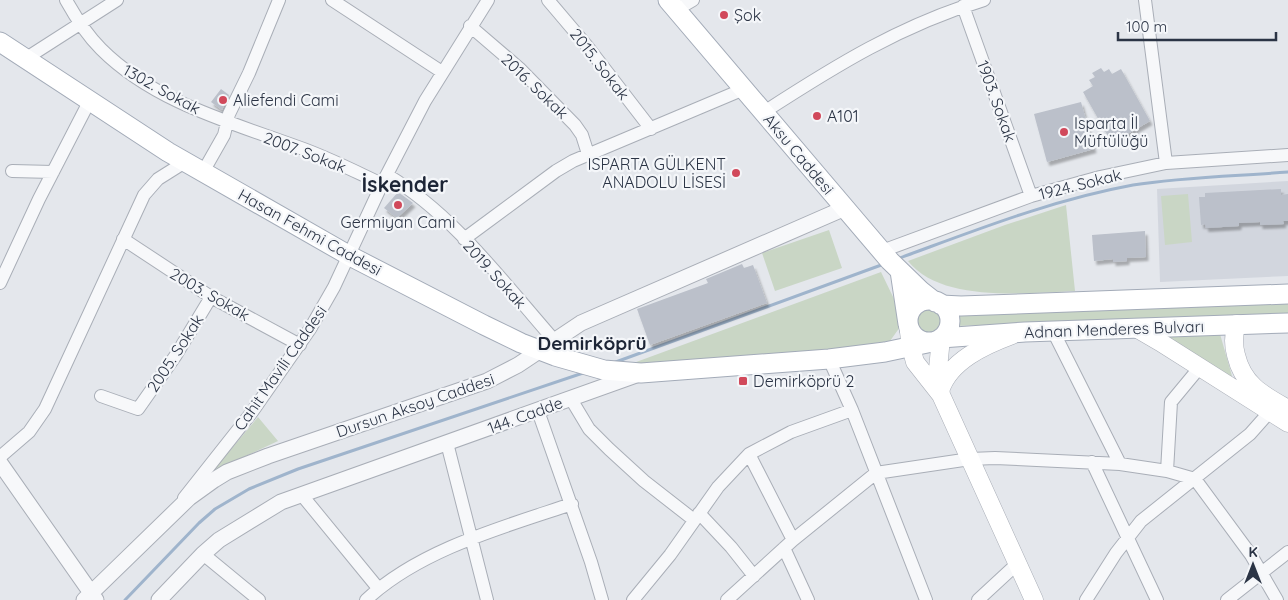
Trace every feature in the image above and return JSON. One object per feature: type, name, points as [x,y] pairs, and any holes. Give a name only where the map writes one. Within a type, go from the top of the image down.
[{"type":"main road","name":"Aksu Caddesi","points":[[672,5],[882,251],[900,271],[938,303]]},
{"type":"main road","name":"Hasan Fehmi Caddesi","points":[[0,42],[89,102],[184,162],[350,256],[484,325],[614,372],[641,373]]},
{"type":"main road","points":[[900,271],[929,287],[952,296],[996,304]]},
{"type":"main road","points":[[900,271],[911,347],[915,362],[941,393],[1034,600]]},
{"type":"main road","name":"Adnan Menderes Bulvarı","points":[[938,303],[996,304],[1288,294]]},
{"type":"main road","points":[[928,301],[938,303],[949,316],[948,330],[936,340],[919,340],[914,336],[908,324],[908,317],[916,306],[928,301]]},
{"type":"main road","name":"Adnan Menderes Bulvarı","points":[[936,340],[1025,332],[1288,323]]},
{"type":"main road","points":[[1237,324],[1233,337],[1242,374],[1282,415]]},
{"type":"main road","points":[[1136,328],[1282,415]]},
{"type":"main road","points":[[941,393],[948,375],[968,357],[999,340],[1025,332]]},
{"type":"main road","points":[[936,340],[941,393]]},
{"type":"main road","name":"144. Cadde","points":[[641,373],[829,359],[911,347],[936,340]]},
{"type":"street","name":"1302. Sokak","points":[[66,0],[80,23],[101,49],[129,73],[167,95],[227,123]]},
{"type":"street","points":[[25,59],[117,0]]},
{"type":"street","points":[[203,172],[222,140],[232,107],[249,73],[279,0]]},
{"type":"street","points":[[332,0],[442,72]]},
{"type":"street","name":"Cahit Mavili Caddesi","points":[[90,598],[174,511],[252,412],[300,344],[328,300],[384,180],[442,72],[488,0]]},
{"type":"street","name":"2015. Sokak","points":[[548,0],[587,46],[651,129]]},
{"type":"street","points":[[672,5],[693,0]]},
{"type":"street","points":[[764,112],[831,69],[875,44],[958,5],[984,0]]},
{"type":"street","points":[[1145,0],[1166,163]]},
{"type":"street","name":"1903. Sokak","points":[[958,5],[1031,196]]},
{"type":"street","name":"2016. Sokak","points":[[470,26],[519,68],[575,125],[582,135],[588,154]]},
{"type":"street","points":[[464,239],[556,171],[588,154],[744,89]]},
{"type":"street","points":[[0,283],[89,102]]},
{"type":"street","name":"2007. Sokak","points":[[227,123],[298,147],[384,180]]},
{"type":"street","name":"1924. Sokak","points":[[882,251],[1031,196],[1100,178],[1166,163],[1288,154]]},
{"type":"street","points":[[0,457],[30,432],[45,409],[148,189],[158,179],[184,162]]},
{"type":"street","points":[[12,171],[53,172]]},
{"type":"street","name":"2019. Sokak","points":[[384,180],[422,198],[464,239],[550,349]]},
{"type":"street","name":"Dursun Aksoy Caddesi","points":[[174,511],[214,480],[235,469],[268,456],[470,388],[550,349],[581,323],[845,208]]},
{"type":"street","name":"2003. Sokak","points":[[123,240],[211,297],[300,344]]},
{"type":"street","name":"2005. Sokak","points":[[101,396],[138,409],[176,355],[211,297]]},
{"type":"street","points":[[1053,331],[1120,464]]},
{"type":"street","points":[[829,359],[852,410],[926,600]]},
{"type":"street","points":[[1167,471],[1171,402],[1200,367]]},
{"type":"street","name":"144. Cadde","points":[[159,600],[202,554],[219,540],[280,502],[447,444],[641,373]]},
{"type":"street","points":[[572,398],[589,429],[608,449],[644,481],[697,516],[731,547],[754,576]]},
{"type":"street","points":[[633,600],[670,555],[718,486],[750,454],[791,432],[852,410]]},
{"type":"street","points":[[538,411],[572,504],[602,600]]},
{"type":"street","points":[[1086,600],[1116,553],[1141,520],[1250,434],[1282,415]]},
{"type":"street","points":[[447,444],[487,600]]},
{"type":"street","points":[[750,454],[789,544],[808,600]]},
{"type":"street","points":[[727,600],[789,544],[876,474],[970,459],[995,458],[1120,464],[1167,471],[1195,479],[1251,555],[1277,600]]},
{"type":"street","points":[[1092,462],[1157,600]]},
{"type":"street","points":[[0,463],[90,598]]},
{"type":"street","points":[[301,494],[378,588]]},
{"type":"street","points":[[366,600],[378,588],[429,558],[471,538],[572,504]]},
{"type":"street","points":[[1228,600],[1288,552]]},
{"type":"street","points":[[202,554],[259,600]]},
{"type":"street","points":[[978,600],[1018,563]]},
{"type":"shaded area","points":[[1288,181],[1288,276],[1160,282],[1157,189]]},
{"type":"green space","points":[[1188,194],[1192,242],[1165,245],[1161,196]]},
{"type":"green space","points":[[1066,205],[1075,291],[1009,293],[962,289],[941,284],[923,274],[908,261],[1005,225]]},
{"type":"green space","points":[[829,230],[842,268],[775,291],[762,253]]},
{"type":"green space","points":[[881,272],[896,303],[900,327],[890,341],[828,350],[628,365]]},
{"type":"green space","points":[[1288,303],[1288,315],[955,326],[957,315]]},
{"type":"green space","points":[[929,308],[938,312],[942,321],[938,330],[929,334],[920,330],[916,321],[920,312]]},
{"type":"green space","points":[[1220,334],[1232,376],[1227,378],[1167,337]]},
{"type":"green space","points":[[258,417],[278,441],[212,472]]},
{"type":"building","points":[[1101,68],[1104,72],[1109,69],[1112,74],[1121,69],[1150,121],[1112,143],[1083,92],[1093,86],[1089,80],[1095,77],[1092,73]]},
{"type":"building","name":"Aliefendi Cami","points":[[221,89],[229,95],[222,110],[211,102]]},
{"type":"building","name":"Isparta İl Müftülüğü","points":[[1081,102],[1094,149],[1047,162],[1034,114]]},
{"type":"building","points":[[1281,189],[1281,195],[1288,194],[1288,221],[1283,221],[1284,224],[1260,225],[1260,222],[1239,223],[1239,226],[1206,228],[1205,224],[1201,225],[1199,197],[1205,197],[1205,193]]},
{"type":"building","name":"Germiyan Cami","points":[[398,192],[413,203],[397,218],[384,208]]},
{"type":"building","points":[[1145,231],[1146,257],[1127,258],[1127,261],[1113,262],[1113,259],[1094,261],[1092,235]]},
{"type":"building","points":[[742,264],[744,268],[753,265],[767,303],[650,345],[637,309],[708,283],[706,279]]},
{"type":"waterway","points":[[897,259],[1013,217],[1102,191],[1171,180],[1288,172]]},
{"type":"waterway","points":[[613,363],[884,264]]},
{"type":"waterway","points":[[125,600],[199,523],[215,509],[249,489],[298,469],[583,373]]},
{"type":"place","name":"Şok","points":[[724,15]]},
{"type":"place","name":"Aliefendi Cami","points":[[223,100]]},
{"type":"place","name":"A101","points":[[817,116]]},
{"type":"place","name":"Isparta İl Müftülüğü","points":[[1064,132]]},
{"type":"place","name":"ISPARTA GÜLKENT ANADOLU LİSESİ","points":[[736,173]]},
{"type":"place","name":"Germiyan Cami","points":[[398,205]]},
{"type":"place","name":"Demirköprü 2","points":[[743,381]]},
{"type":"district","name":"İskender","points":[[405,185]]},
{"type":"district","name":"Demirköprü","points":[[592,343]]}]
